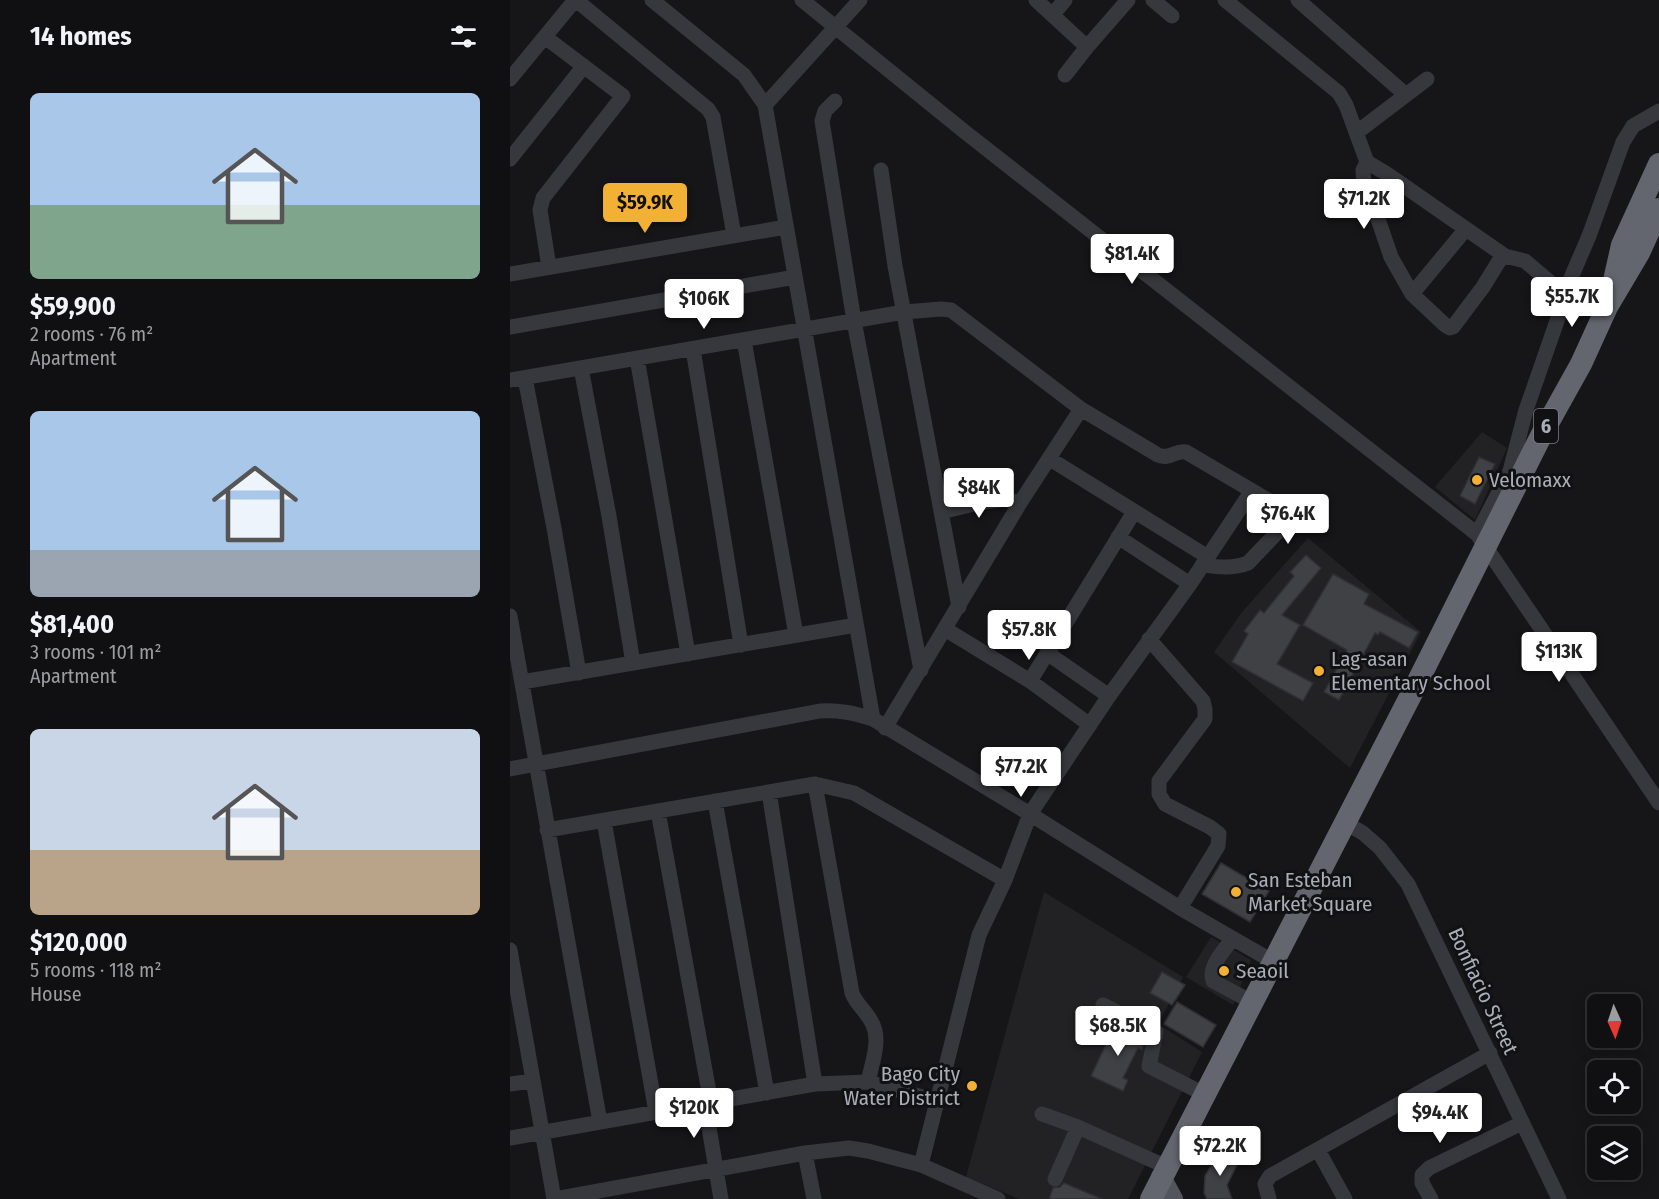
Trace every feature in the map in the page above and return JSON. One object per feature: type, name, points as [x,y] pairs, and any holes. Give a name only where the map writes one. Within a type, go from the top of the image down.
[{"type":"highway","points":[[1607,307],[1622,245],[1659,164]]},
{"type":"highway","name":"6","points":[[1151,1199],[1272,961],[1353,827],[1481,540],[1581,364],[1607,307],[1639,253],[1659,209]]},
{"type":"main road","points":[[1164,1172],[1173,1199]]},
{"type":"street","points":[[510,79],[576,0],[708,109],[713,117],[734,236]]},
{"type":"street","points":[[652,0],[744,75],[765,105],[856,625],[879,723]]},
{"type":"street","points":[[802,0],[965,132],[1481,540],[1659,803]]},
{"type":"street","points":[[765,105],[861,0]]},
{"type":"street","points":[[1036,0],[1087,47]]},
{"type":"street","points":[[1053,14],[1065,0]]},
{"type":"street","points":[[1065,75],[1128,0]]},
{"type":"street","points":[[1153,0],[1172,16]]},
{"type":"street","points":[[1225,0],[1339,93],[1367,162],[1505,256],[1525,261],[1564,294]]},
{"type":"street","points":[[1298,0],[1406,94]]},
{"type":"street","points":[[545,37],[623,96],[543,198],[540,210],[549,267]]},
{"type":"street","points":[[510,159],[584,66]]},
{"type":"street","points":[[1356,132],[1427,79]]},
{"type":"street","points":[[835,101],[825,111],[822,122],[854,321],[921,670]]},
{"type":"street","points":[[1481,540],[1510,471],[1526,410],[1564,294],[1589,236],[1623,142],[1634,126],[1659,111]]},
{"type":"street","points":[[1367,162],[1363,170],[1364,187],[1391,257],[1412,294],[1445,325],[1453,327],[1499,261],[1505,256]]},
{"type":"street","points":[[881,170],[904,312],[959,607]]},
{"type":"street","points":[[510,274],[786,227]]},
{"type":"street","points":[[1412,294],[1465,230]]},
{"type":"street","points":[[510,327],[795,277]]},
{"type":"street","points":[[579,673],[554,528],[517,379],[904,312],[951,310],[1080,409],[1158,455],[1169,458],[1182,451],[1186,452],[1251,492],[1287,509],[1291,518],[1248,562],[1240,566],[1224,567],[1205,561],[1134,512],[1050,459]]},
{"type":"street","points":[[744,340],[796,635]]},
{"type":"street","points":[[693,349],[741,645]]},
{"type":"street","points":[[637,358],[688,654]]},
{"type":"street","points":[[581,368],[609,516],[633,663]]},
{"type":"street","points":[[879,723],[921,670],[1020,504],[1080,409]]},
{"type":"street","points":[[921,1165],[969,966],[979,935],[1005,879],[1030,814],[1251,492]]},
{"type":"street","points":[[941,512],[1005,499],[1020,504]]},
{"type":"street","points":[[1030,681],[1134,512]]},
{"type":"street","points":[[1118,537],[1190,584]]},
{"type":"street","points":[[510,616],[600,1122]]},
{"type":"street","points":[[522,682],[856,625]]},
{"type":"street","points":[[945,629],[1030,681],[1090,725]]},
{"type":"street","points":[[1149,639],[1203,701],[1205,709],[1205,719],[1159,781],[1159,794],[1165,804],[1219,834],[1218,846],[1180,908]]},
{"type":"street","points":[[1047,653],[1110,696]]},
{"type":"street","points":[[510,769],[820,711],[839,710],[879,723],[1180,908],[1272,961]]},
{"type":"street","points":[[547,831],[815,784],[854,792],[1005,879]]},
{"type":"street","points":[[815,784],[852,993],[856,1002],[870,1018],[876,1036],[868,1082]]},
{"type":"street","points":[[769,792],[815,1084]]},
{"type":"street","points":[[715,801],[767,1093]]},
{"type":"street","points":[[658,811],[708,1103],[721,1199]]},
{"type":"street","points":[[604,821],[656,1112]]},
{"type":"street","name":"Bonfiacio Street","points":[[1353,827],[1380,848],[1408,884],[1559,1199]]},
{"type":"street","points":[[1232,939],[1214,964],[1211,976],[1213,981],[1252,1002]]},
{"type":"street","points":[[510,950],[517,1033],[532,1081],[554,1199],[628,1192],[716,1170],[805,1153],[849,1148],[868,1150],[921,1165],[998,1199]]},
{"type":"street","points":[[1103,1005],[1156,1032],[1149,1066],[1204,1094]]},
{"type":"street","points":[[1269,1199],[1265,1184],[1270,1176],[1490,1053]]},
{"type":"street","points":[[510,1084],[532,1081]]},
{"type":"street","points":[[510,1138],[815,1084],[868,1082],[937,1101]]},
{"type":"street","points":[[1042,1114],[1078,1127],[1164,1172]]},
{"type":"street","points":[[1431,1199],[1422,1183],[1422,1175],[1429,1168],[1522,1123]]},
{"type":"street","points":[[1055,1179],[1078,1127]]},
{"type":"street","points":[[1318,1150],[1345,1199]]},
{"type":"street","points":[[805,1153],[814,1199]]},
{"type":"shaded area","points":[[1482,432],[1507,448],[1475,520],[1435,487]]},
{"type":"shaded area","name":"Lag-asan Elementary School","points":[[1308,538],[1421,632],[1350,768],[1214,652],[1242,612]]},
{"type":"shaded area","points":[[1044,892],[1183,977],[1158,1024],[1202,1052],[1128,1199],[1019,1199],[966,1177]]},
{"type":"shaded area","points":[[1211,937],[1251,960],[1233,1005],[1186,977]]},
{"type":"building","name":"Velomaxx","points":[[1479,457],[1495,464],[1475,504],[1460,496]]},
{"type":"building","points":[[1306,555],[1321,568],[1282,615],[1300,625],[1277,664],[1313,683],[1303,701],[1232,662],[1248,634],[1244,631],[1260,610],[1264,613],[1294,576],[1290,572]]},
{"type":"building","points":[[1333,574],[1369,594],[1364,604],[1418,632],[1409,648],[1380,632],[1378,635],[1375,633],[1339,700],[1324,692],[1347,650],[1303,625]]},
{"type":"building","name":"San Esteban Market Square","points":[[1221,863],[1269,891],[1250,922],[1202,894]]},
{"type":"building","points":[[1162,972],[1185,985],[1172,1005],[1150,993]]},
{"type":"building","points":[[1177,1002],[1216,1025],[1203,1047],[1164,1024]]},
{"type":"building","points":[[1116,1023],[1145,1037],[1142,1050],[1138,1048],[1123,1078],[1128,1080],[1123,1091],[1091,1076]]},
{"type":"building","points":[[1220,1150],[1239,1161],[1227,1185],[1232,1199],[1207,1199],[1204,1193],[1205,1176]]},
{"type":"building","points":[[1064,1183],[1102,1199],[1049,1199],[1053,1188],[1060,1187]]},
{"type":"place","name":"Velomaxx","points":[[1477,480]]},
{"type":"place","name":"Lag-asan Elementary School","points":[[1319,671]]},
{"type":"place","name":"San Esteban Market Square","points":[[1236,892]]},
{"type":"place","name":"Seaoil","points":[[1224,971]]},
{"type":"place","name":"Bago City Water District","points":[[972,1086]]}]
